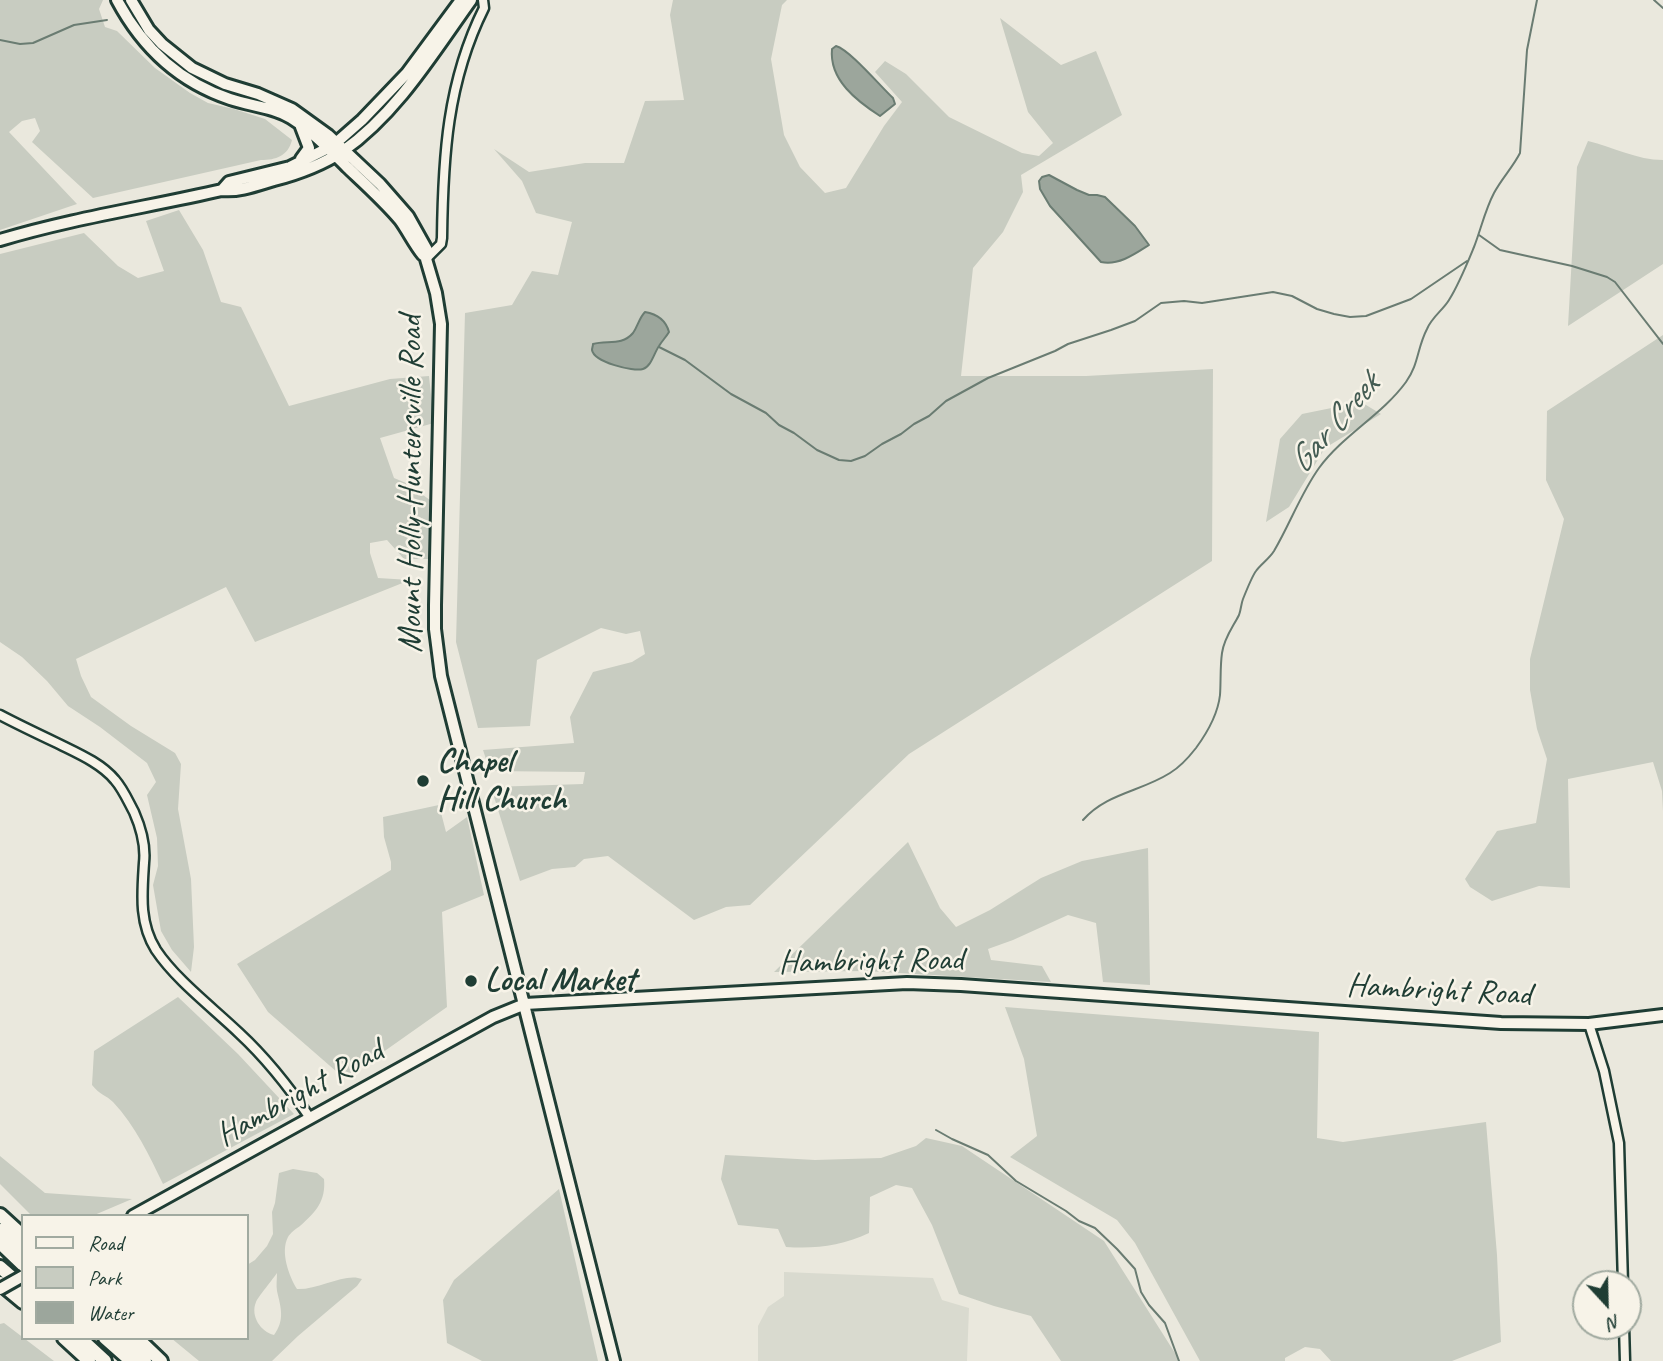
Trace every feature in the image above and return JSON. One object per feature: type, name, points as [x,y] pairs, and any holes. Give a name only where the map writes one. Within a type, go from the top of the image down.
[{"type":"highway","points":[[0,1215],[21,1234]]},
{"type":"highway","points":[[0,1230],[21,1282]]},
{"type":"highway","points":[[0,1243],[11,1258]]},
{"type":"highway","points":[[0,1283],[21,1301]]},
{"type":"highway","points":[[66,1340],[89,1361]]},
{"type":"highway","points":[[82,1340],[105,1361]]},
{"type":"highway","points":[[97,1340],[120,1361]]},
{"type":"highway","points":[[107,1340],[131,1361]]},
{"type":"highway","points":[[123,1340],[145,1361]]},
{"type":"highway","points":[[139,1340],[161,1361]]},
{"type":"main road","points":[[117,0],[136,32],[161,59],[179,73],[212,92],[275,111],[336,149]]},
{"type":"main road","points":[[131,0],[149,30],[192,68],[225,84],[292,108],[322,129],[336,149]]},
{"type":"main road","points":[[222,191],[229,182],[290,167],[336,149],[407,73],[461,0]]},
{"type":"main road","points":[[0,240],[70,220],[232,191],[302,171],[370,128],[404,92],[471,0]]},
{"type":"main road","points":[[290,167],[304,156],[309,148],[300,125]]},
{"type":"main road","name":"Mount Holly-Huntersville Road","points":[[336,149],[398,218],[426,259],[436,293],[441,324],[435,605],[438,654],[446,702],[614,1361]]},
{"type":"main road","name":"Hambright Road","points":[[137,1214],[485,1022],[525,1004],[907,983],[1501,1023],[1589,1024],[1663,1015]]},
{"type":"main road","points":[[0,1289],[21,1277]]},
{"type":"street","points":[[426,259],[441,244],[443,173],[450,111],[464,56],[484,8],[483,0]]},
{"type":"street","points":[[0,715],[81,755],[107,772],[120,786],[139,823],[143,837],[145,860],[141,899],[152,943],[177,975],[242,1035],[271,1067],[310,1118]]},
{"type":"street","points":[[1589,1024],[1604,1071],[1619,1143],[1623,1270]]},
{"type":"street","points":[[1624,1340],[1625,1361]]},
{"type":"shaded area","points":[[784,1272],[933,1278],[942,1300],[969,1308],[967,1361],[758,1361],[758,1326],[768,1307],[784,1296]]},
{"type":"green space","points":[[0,0],[103,0],[99,9],[105,27],[117,31],[155,68],[208,103],[265,119],[292,140],[288,150],[272,159],[93,198],[32,142],[40,131],[35,118],[22,121],[9,132],[77,204],[0,230]]},
{"type":"green space","points":[[673,0],[787,0],[782,5],[771,59],[784,135],[800,167],[825,193],[846,188],[902,102],[875,72],[885,61],[906,74],[949,117],[1022,153],[1039,156],[1053,143],[1028,112],[1000,18],[1061,65],[1096,51],[1122,115],[1021,175],[1023,192],[1003,232],[973,268],[961,376],[1086,376],[1213,369],[1212,561],[909,754],[750,905],[726,907],[694,920],[608,856],[584,859],[575,867],[552,869],[520,881],[491,787],[583,784],[585,772],[490,771],[483,750],[574,743],[570,717],[593,672],[632,662],[645,654],[640,631],[626,634],[601,628],[537,660],[530,726],[478,728],[456,642],[465,313],[512,305],[532,271],[558,275],[572,222],[536,213],[522,181],[494,149],[529,172],[585,163],[624,163],[645,101],[684,100],[670,15]]},
{"type":"green space","points":[[1588,141],[1634,156],[1663,160],[1663,264],[1568,326],[1577,167]]},
{"type":"green space","points":[[179,210],[203,250],[221,302],[241,307],[289,406],[390,379],[429,376],[434,423],[380,438],[394,478],[430,500],[428,559],[404,559],[387,540],[370,543],[370,553],[378,578],[410,580],[255,642],[226,587],[76,659],[91,697],[175,753],[181,764],[178,809],[191,879],[194,947],[191,972],[172,950],[161,931],[153,885],[158,866],[157,838],[147,795],[156,782],[147,763],[68,706],[22,657],[0,642],[0,254],[84,233],[118,266],[138,278],[164,271],[146,221]]},
{"type":"green space","points":[[1663,335],[1663,811],[1662,791],[1653,762],[1568,779],[1570,888],[1539,886],[1492,901],[1470,887],[1465,879],[1497,831],[1536,823],[1547,759],[1537,729],[1530,690],[1530,659],[1564,519],[1546,480],[1547,411]]},
{"type":"green space","points":[[1361,402],[1381,414],[1325,448],[1289,507],[1266,522],[1280,439],[1302,414]]},
{"type":"green space","points":[[439,805],[446,832],[467,817],[484,895],[442,912],[447,1007],[345,1079],[268,1012],[237,964],[391,870],[383,817]]},
{"type":"green space","points":[[908,842],[940,908],[956,927],[990,910],[1041,878],[1082,861],[1148,848],[1150,985],[1103,982],[1096,923],[1068,915],[988,949],[991,960],[1042,966],[1051,982],[866,971],[774,972]]},
{"type":"green space","points":[[178,997],[238,1054],[294,1114],[163,1184],[128,1121],[113,1102],[92,1085],[94,1051]]},
{"type":"green space","points":[[1005,1007],[1319,1032],[1317,1138],[1343,1142],[1486,1122],[1501,1342],[1452,1361],[1331,1361],[1320,1349],[1305,1347],[1285,1358],[1285,1361],[1200,1361],[1135,1243],[1117,1220],[1010,1157],[1037,1136],[1024,1059]]},
{"type":"green space","points":[[926,1138],[962,1146],[1104,1241],[1180,1361],[1061,1361],[1031,1316],[959,1294],[932,1225],[912,1188],[896,1185],[870,1197],[869,1233],[828,1246],[786,1247],[778,1229],[738,1225],[721,1179],[725,1155],[815,1160],[881,1158],[916,1146]]},
{"type":"green space","points":[[0,1156],[45,1193],[132,1199],[97,1214],[30,1214],[0,1184]]},
{"type":"green space","points":[[293,1169],[317,1173],[324,1179],[319,1206],[290,1234],[286,1243],[286,1264],[291,1278],[297,1289],[340,1279],[362,1279],[272,1361],[199,1361],[173,1340],[248,1340],[248,1264],[267,1246],[273,1234],[272,1212],[279,1173]],"holes":[[[277,1273],[281,1314],[280,1324],[274,1335],[265,1331],[254,1313],[257,1300]]]},
{"type":"green space","points":[[559,1189],[598,1361],[482,1361],[447,1343],[443,1300],[454,1280]]},
{"type":"green space","points":[[4,1323],[21,1336],[21,1340],[26,1340],[54,1361],[0,1361],[0,1324]]},
{"type":"water","points":[[836,46],[865,69],[893,98],[895,104],[880,116],[862,104],[846,88],[835,70],[832,49]]},
{"type":"water","points":[[1049,175],[1089,195],[1105,197],[1135,226],[1149,245],[1120,261],[1101,262],[1050,206],[1040,189],[1039,181]]},
{"type":"water","points":[[645,312],[660,319],[669,332],[646,368],[638,370],[623,367],[606,362],[594,354],[593,344],[629,337]]},
{"type":"waterway","name":"Gar Creek","points":[[1083,820],[1113,798],[1170,773],[1196,748],[1217,709],[1223,648],[1255,573],[1274,551],[1319,468],[1339,445],[1386,405],[1410,375],[1429,325],[1449,300],[1463,274],[1494,193],[1520,153],[1527,50],[1537,0]]},
{"type":"waterway","points":[[1654,0],[1663,8]]},
{"type":"waterway","points":[[0,40],[20,44],[33,43],[74,25],[107,20]]},
{"type":"waterway","points":[[1479,235],[1500,250],[1572,266],[1607,277],[1615,282],[1663,344]]},
{"type":"waterway","points":[[659,347],[685,360],[731,394],[766,413],[817,450],[839,460],[851,461],[865,456],[929,416],[946,401],[988,378],[1068,344],[1135,321],[1161,303],[1202,303],[1273,292],[1292,296],[1317,309],[1334,314],[1366,316],[1411,299],[1467,261]]},
{"type":"waterway","points":[[936,1130],[988,1155],[1016,1181],[1079,1221],[1095,1228],[1135,1269],[1141,1292],[1165,1323],[1179,1361]]},
{"type":"place","name":"Chapel Hill Church","points":[[423,781]]},
{"type":"place","name":"Local Market","points":[[471,981]]}]
